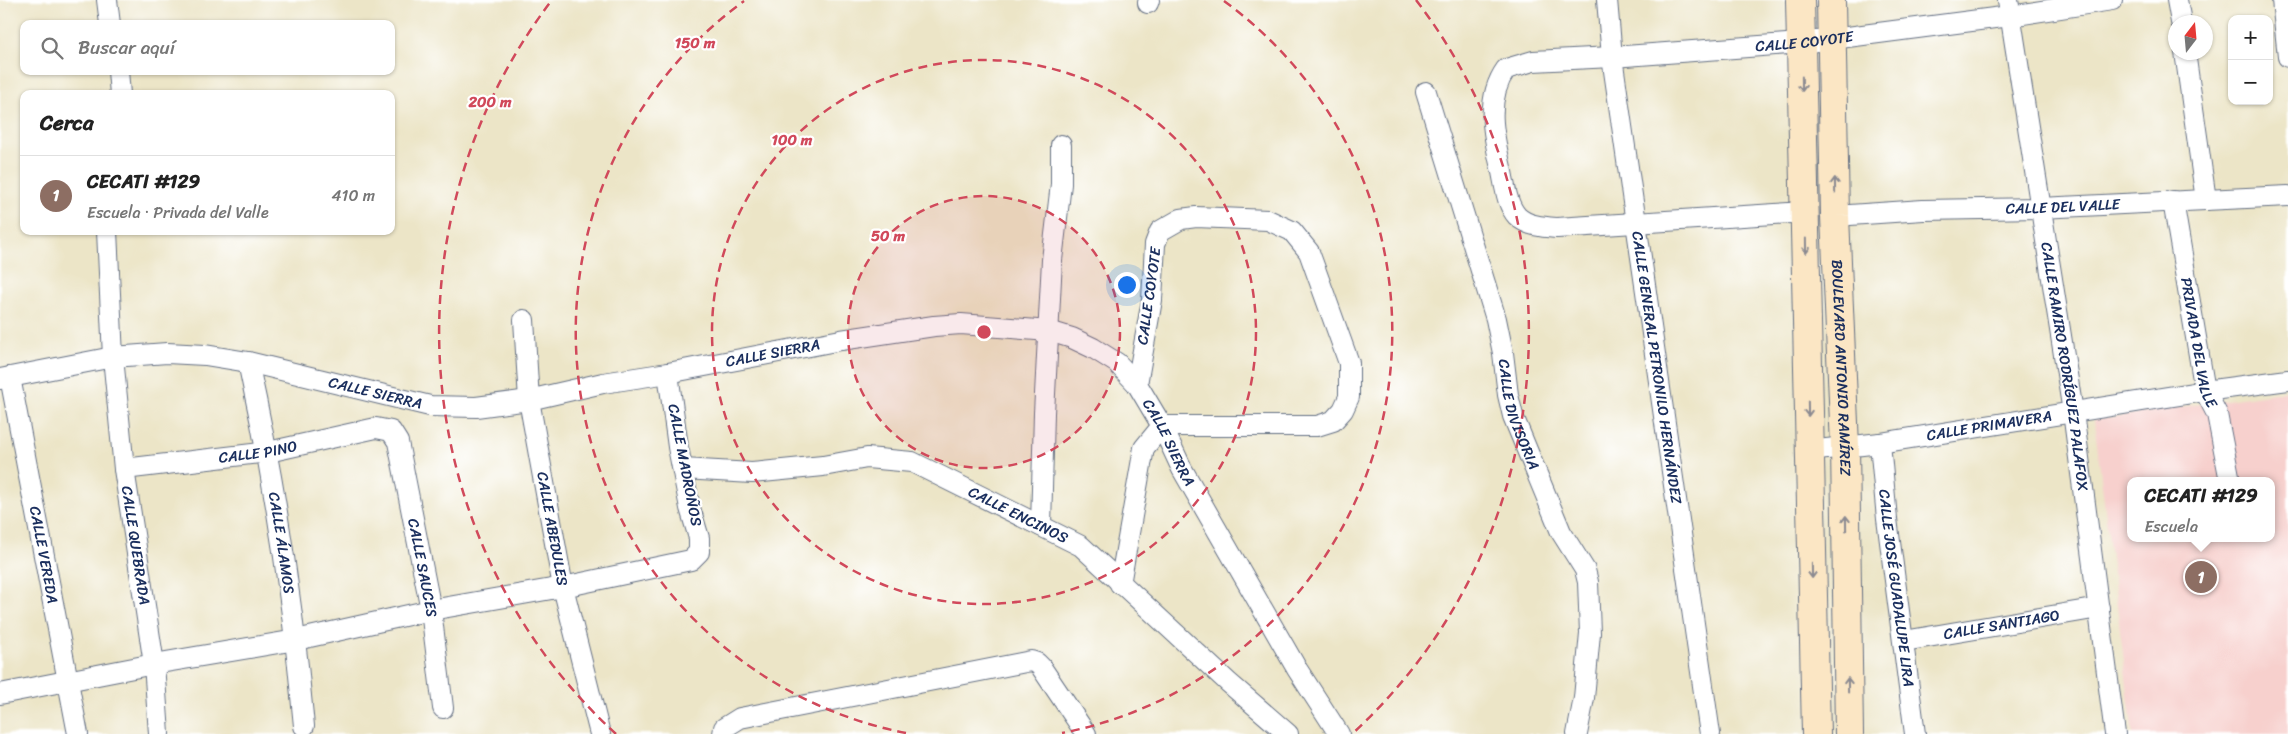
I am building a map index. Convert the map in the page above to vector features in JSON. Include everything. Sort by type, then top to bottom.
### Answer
[{"type":"main road","points":[[1800,0],[1816,734]]},
{"type":"main road","name":"BOULEVARD ANTONIO RAMÍREZ","points":[[1831,0],[1835,216],[1844,446],[1849,734]]},
{"type":"street","points":[[107,0],[110,20]]},
{"type":"street","name":"CALLE GENERAL PETRONILO HERNÁNDEZ","points":[[1607,0],[1612,57],[1710,734]]},
{"type":"street","name":"CALLE COYOTE","points":[[1636,222],[1557,228],[1536,226],[1517,216],[1505,188],[1492,129],[1495,93],[1501,76],[1511,66],[1533,61],[1801,43],[2009,8],[2112,0]]},
{"type":"street","points":[[2177,0],[2180,15]]},
{"type":"street","points":[[2282,0],[2288,57]]},
{"type":"street","name":"CALLE RAMIRO RODRÍGUEZ PALAFOX","points":[[2009,8],[2073,412],[2115,734]]},
{"type":"street","points":[[2186,60],[2206,200]]},
{"type":"street","points":[[118,75],[120,90]]},
{"type":"street","name":"CALLE DIVISORIA","points":[[1426,92],[1496,319],[1513,416],[1561,532],[1585,570],[1588,582],[1590,632],[1584,698],[1576,734]]},
{"type":"street","points":[[1041,526],[1044,413],[1052,260],[1061,184],[1061,145]]},
{"type":"street","name":"CALLE DEL VALLE","points":[[1835,216],[1923,210],[2040,208],[2288,196]]},
{"type":"street","name":"PRIVADA DEL VALLE","points":[[2173,201],[2205,391],[2217,414],[2229,477]]},
{"type":"street","points":[[1636,222],[1805,212]]},
{"type":"street","name":"CALLE COYOTE","points":[[1137,384],[1152,300],[1155,244],[1160,231],[1181,220],[1196,217],[1268,220],[1292,231],[1309,252],[1349,363],[1348,397],[1343,410],[1333,421],[1317,426],[1162,426]]},
{"type":"street","name":"CALLE QUEBRADA","points":[[107,235],[113,357],[124,469],[154,664],[160,734]]},
{"type":"street","name":"CALLE ABEDULES","points":[[524,320],[529,400],[563,587],[600,734]]},
{"type":"street","name":"CALLE SIERRA","points":[[5,378],[113,357],[166,353],[205,355],[248,362],[430,406],[476,407],[529,400],[603,383],[668,373],[841,340],[934,326],[961,324],[1049,331],[1072,338],[1093,348],[1117,363],[1137,384],[1162,426],[1182,469],[1297,669],[1339,734]]},
{"type":"street","name":"CALLE ÁLAMOS","points":[[248,362],[268,452],[296,640],[304,726]]},
{"type":"street","name":"CALLE MADROÑOS","points":[[563,587],[658,568],[691,560],[697,556],[700,546],[699,538],[690,508],[668,373]]},
{"type":"street","name":"CALLE VEREDA","points":[[5,378],[78,734]]},
{"type":"street","name":"CALLE PRIMAVERA","points":[[1809,450],[1880,443],[2205,391],[2288,380]]},
{"type":"street","points":[[1120,584],[1144,448],[1162,426]]},
{"type":"street","name":"CALLE PINO","points":[[124,469],[268,452],[376,428],[391,431]]},
{"type":"street","name":"CALLE SAUCES","points":[[391,431],[398,442],[430,610],[443,708]]},
{"type":"street","name":"CALLE JOSÉ GUADALUPE LIRA","points":[[1880,443],[1887,519],[1915,734]]},
{"type":"street","name":"CALLE ENCINOS","points":[[683,469],[752,473],[823,466],[867,458],[912,462],[1081,546],[1120,584],[1288,734]]},
{"type":"street","points":[[0,694],[154,664],[296,640],[430,610],[563,587]]},
{"type":"street","name":"CALLE SANTIAGO","points":[[1904,641],[2099,608]]},
{"type":"street","points":[[723,734],[724,728],[740,718],[1031,661],[1038,663],[1086,734]]},
{"type":"shaded area","points":[[2288,391],[2288,734],[2133,734],[2094,420]]},
{"type":"place","name":"CECATI #129","points":[[2201,577]]}]
